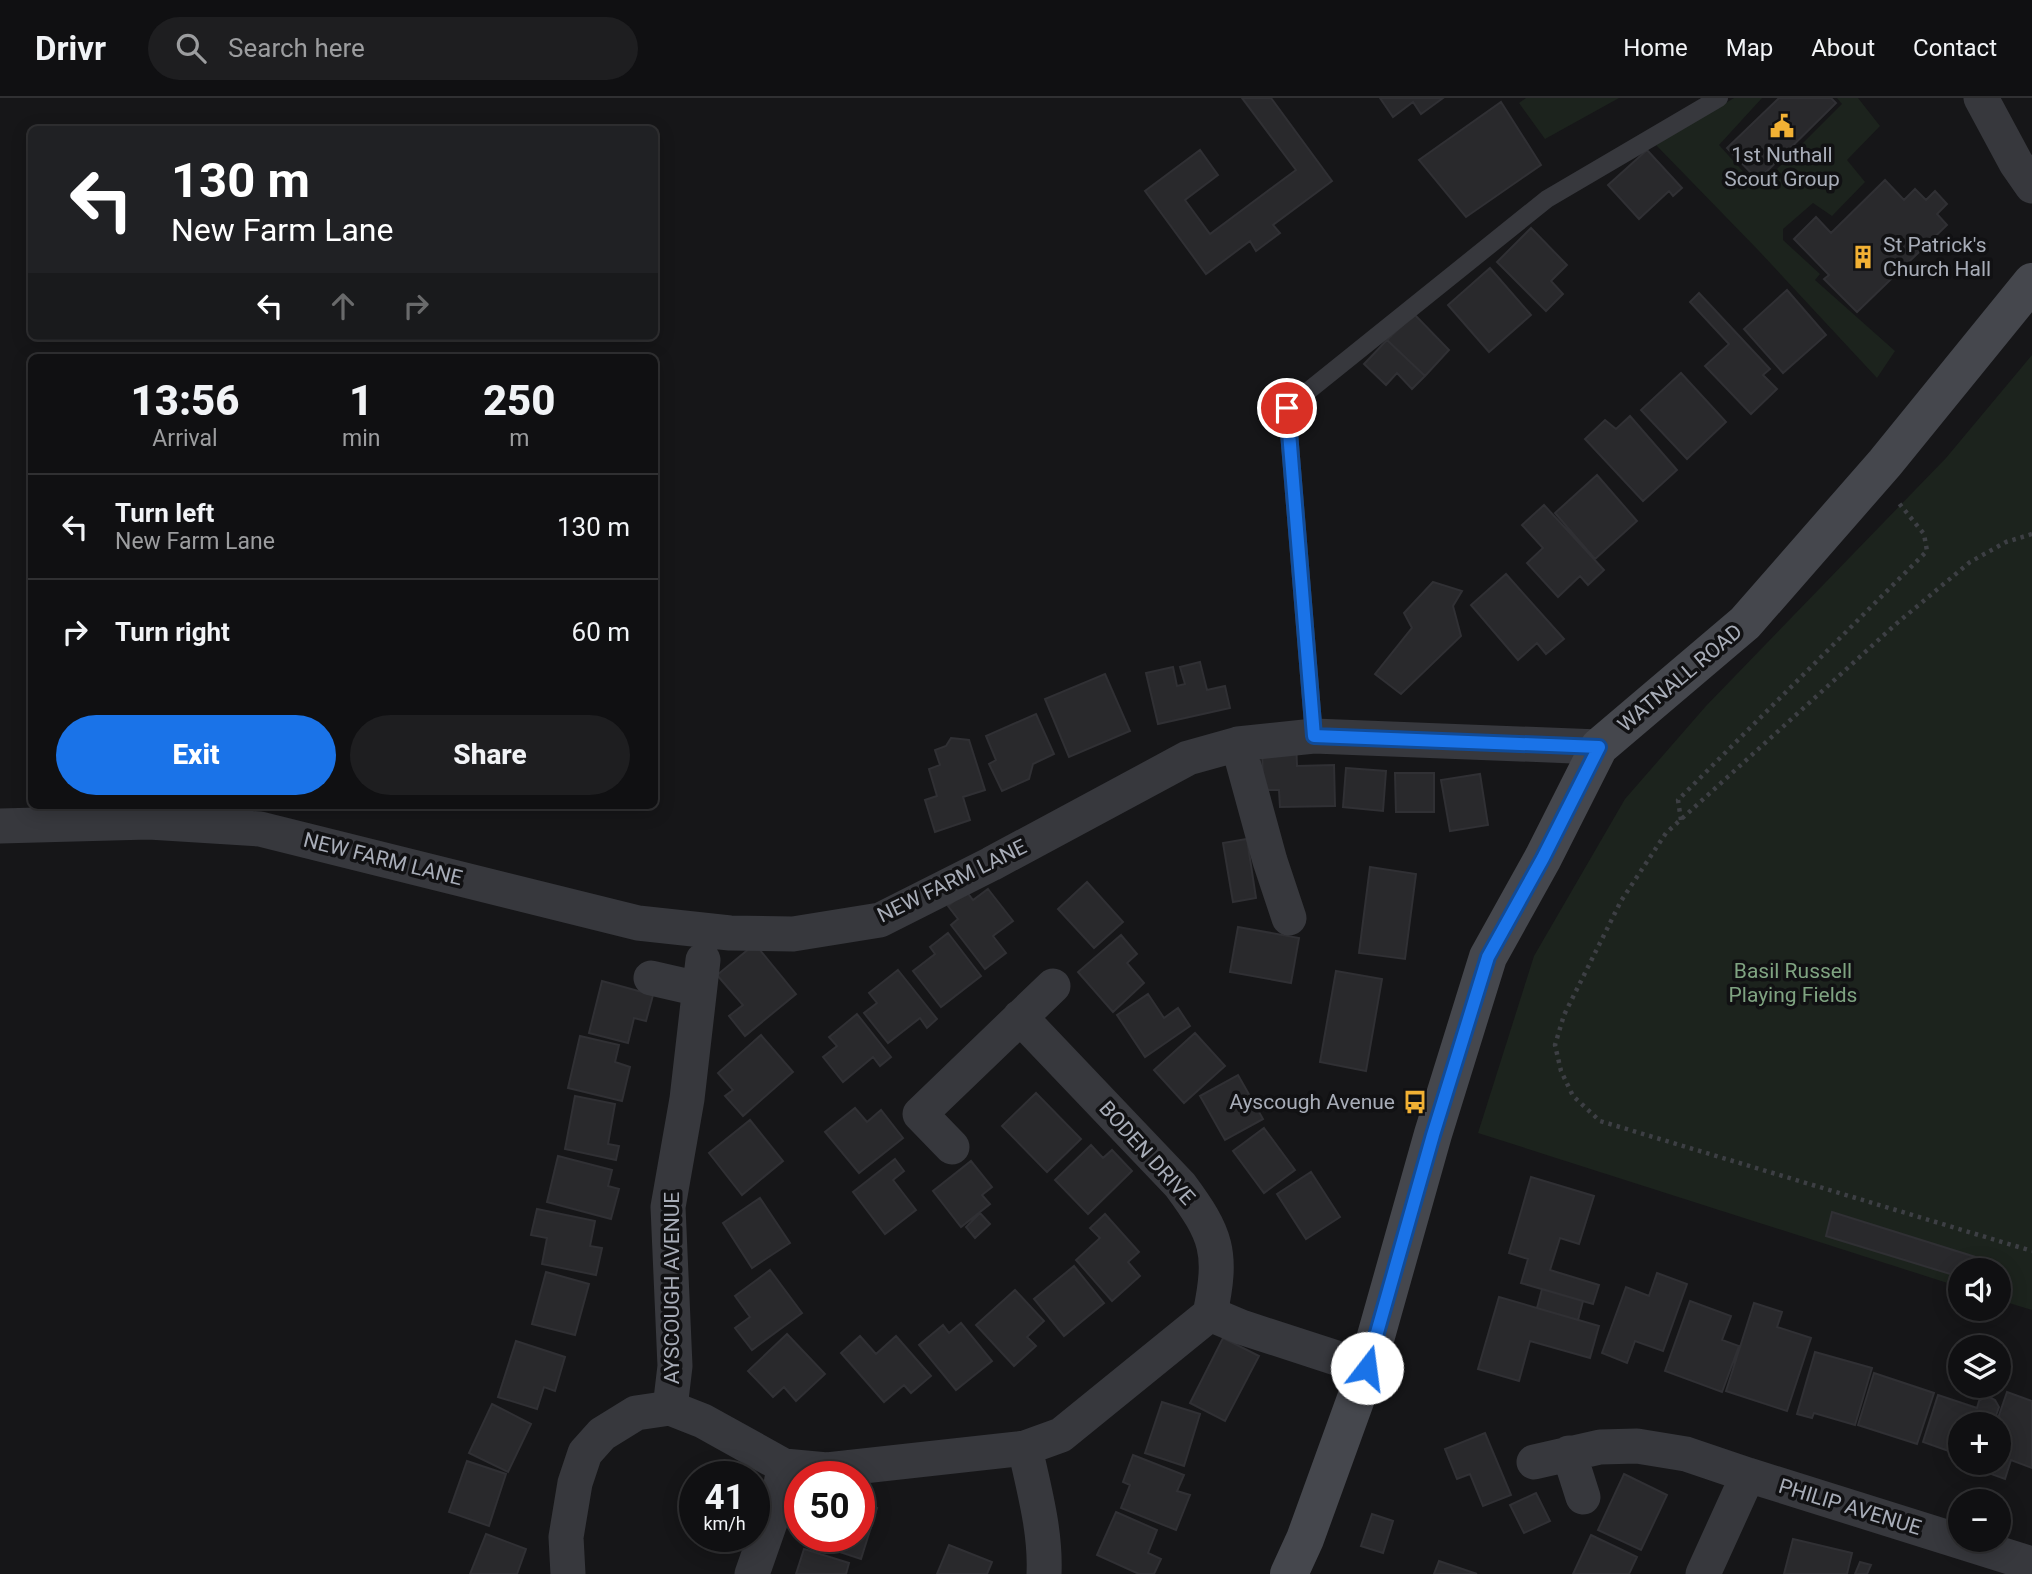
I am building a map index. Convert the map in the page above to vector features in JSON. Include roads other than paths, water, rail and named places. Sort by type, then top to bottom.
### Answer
[{"type":"main road","name":"WATNALL ROAD","points":[[1289,1574],[1305,1539],[1367,1368],[1433,1135],[1488,957],[1543,858],[1599,747],[1745,623],[1875,474],[2032,282]]},
{"type":"street","points":[[1981,98],[2016,163],[2032,186]]},
{"type":"street","name":"NEW FARM LANE","points":[[0,826],[149,822],[260,829],[638,923],[730,933],[793,934],[880,920],[991,864],[1188,758],[1238,744],[1314,736],[1599,747]]},
{"type":"street","points":[[1238,744],[1270,861],[1289,918]]},
{"type":"street","name":"AYSCOUGH AVENUE","points":[[650,978],[701,974],[687,1099],[668,1208],[675,1366],[670,1408],[715,1427],[784,1466]]},
{"type":"street","points":[[952,1147],[920,1114],[1053,986]]},
{"type":"street","name":"BODEN DRIVE","points":[[1020,1017],[1180,1185],[1203,1216],[1217,1252],[1216,1284],[1210,1314]]},
{"type":"street","points":[[1210,1314],[1241,1327],[1367,1368]]},
{"type":"street","name":"AYSCOUGH AVENUE","points":[[875,1465],[1025,1448],[1061,1434],[1210,1314]]},
{"type":"street","points":[[568,1574],[566,1537],[575,1483],[585,1453],[602,1434],[636,1413],[670,1408]]},
{"type":"street","name":"PHILIP AVENUE","points":[[1534,1462],[1600,1447],[1637,1446],[1686,1454],[2032,1563]]},
{"type":"street","points":[[1025,1448],[1041,1524],[1044,1574]]},
{"type":"street","points":[[1569,1453],[1583,1497]]},
{"type":"street","points":[[752,1574],[779,1497],[784,1466]]},
{"type":"street","points":[[1703,1574],[1748,1475]]},
{"type":"lane","points":[[1314,736],[1287,408],[1547,199],[1719,98]]},
{"type":"place","name":"1st Nuthall Scout Group","points":[[1782,126]]},
{"type":"place","name":"St Patrick's Church Hall","points":[[1863,257]]},
{"type":"place","name":"Ayscough Avenue","points":[[1415,1102]]},
{"type":"park label","name":"Basil Russell Playing Fields","points":[[1793,983]]}]
